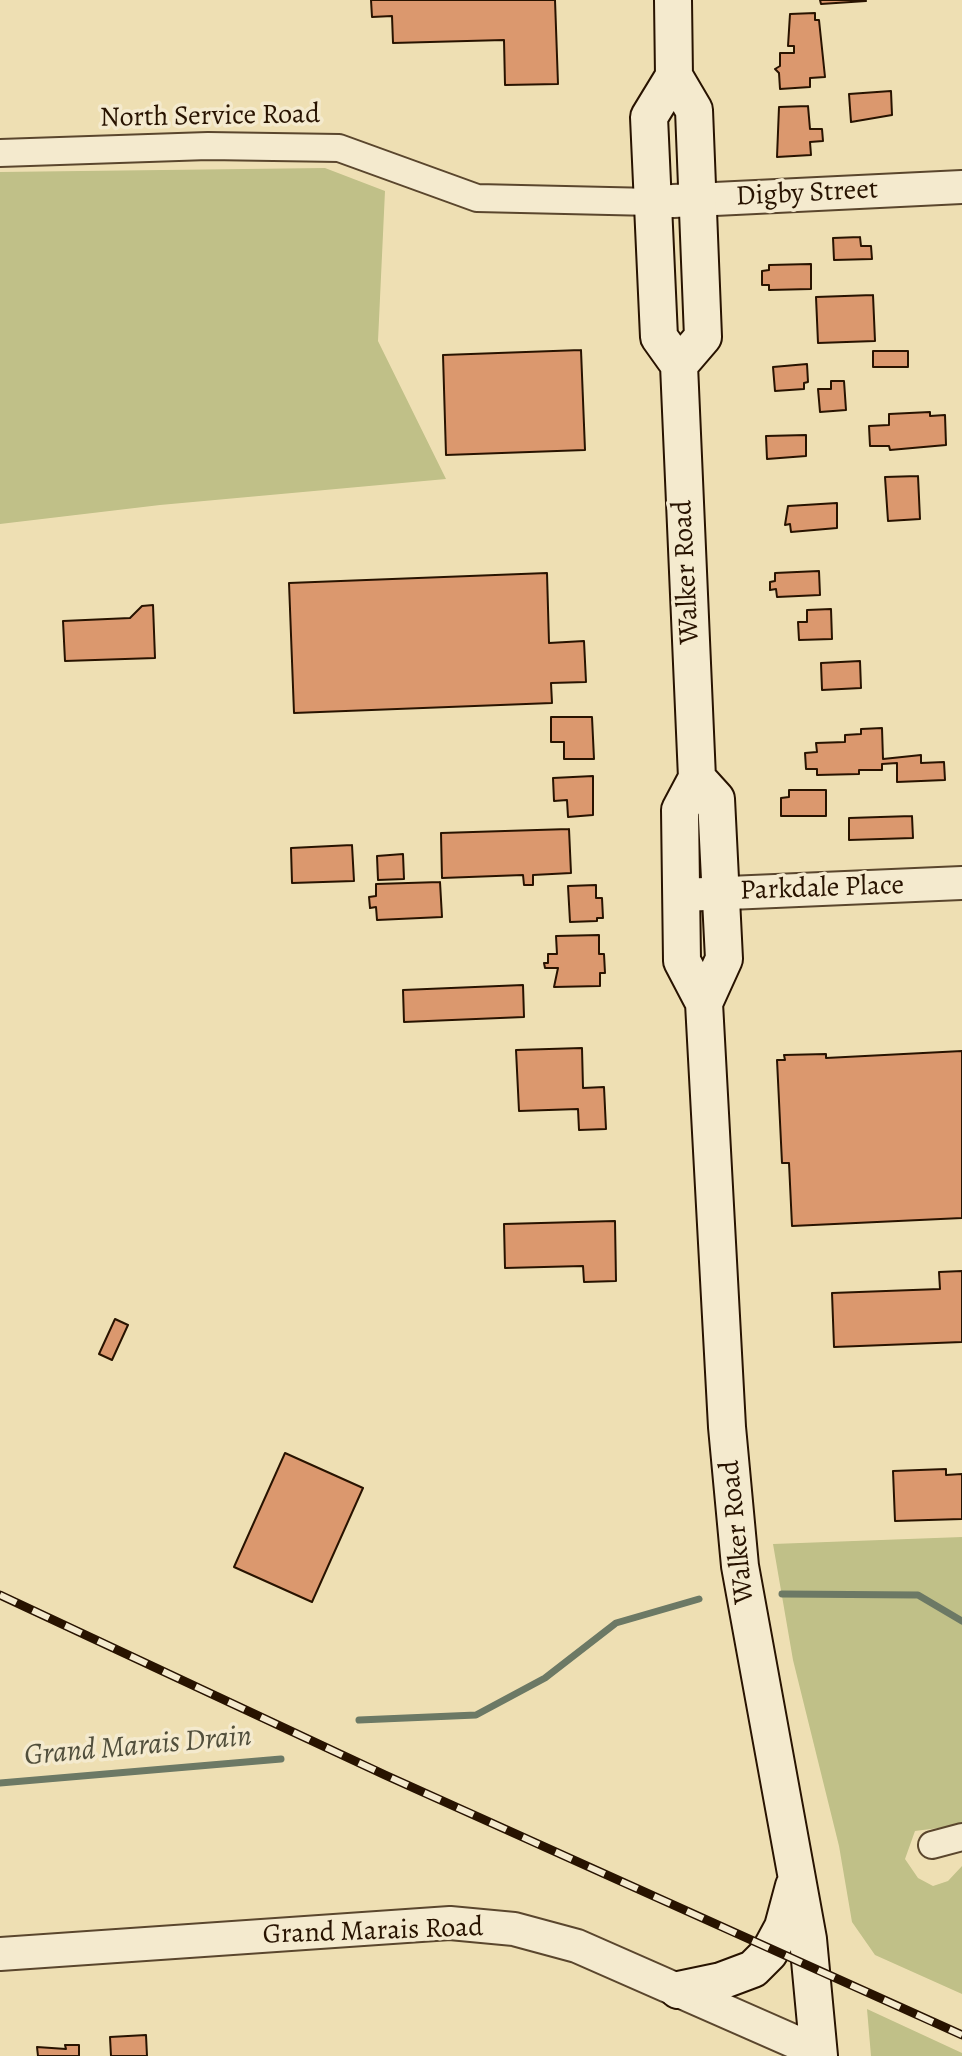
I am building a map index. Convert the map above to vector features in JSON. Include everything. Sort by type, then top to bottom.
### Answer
[{"type":"main road","points":[[673,0],[674,76],[694,110],[703,337],[679,365]]},
{"type":"main road","name":"Walker Road","points":[[674,76],[649,117],[659,337],[679,365],[697,778],[680,810],[682,961],[704,1003],[727,1427],[740,1566],[797,1877],[816,2003],[818,2054]]},
{"type":"main road","name":"Walker Road","points":[[697,778],[716,799],[724,959],[704,1003]]},
{"type":"main road","points":[[678,1990],[721,1981],[753,1969],[769,1953],[783,1927],[797,1877]]},
{"type":"street","name":"North Service Road","points":[[0,153],[208,146],[339,148],[477,198],[653,202]]},
{"type":"street","name":"Digby Street","points":[[653,202],[962,187]]},
{"type":"street","name":"Parkdale Place","points":[[682,895],[962,883]]},
{"type":"street","points":[[932,1845],[962,1837]]},
{"type":"street","name":"Grand Marais Road","points":[[0,1954],[450,1923],[514,1929],[577,1946],[818,2054]]},
{"type":"green space","points":[[325,168],[385,191],[378,341],[446,479],[160,505],[0,524],[0,172]]},
{"type":"green space","points":[[962,1537],[962,1825],[915,1831],[905,1859],[918,1878],[933,1886],[948,1881],[962,1866],[962,1994],[875,1955],[852,1922],[839,1846],[793,1660],[773,1544]]},
{"type":"green space","points":[[867,2009],[962,2053],[962,2056],[871,2056]]},
{"type":"building","points":[[371,0],[555,0],[558,84],[505,85],[504,40],[393,43],[392,16],[372,17]]},
{"type":"building","points":[[820,0],[865,0],[866,1],[821,4]]},
{"type":"building","points":[[815,13],[815,20],[819,20],[825,77],[810,78],[810,87],[780,89],[779,73],[775,69],[780,66],[780,53],[794,53],[794,46],[788,46],[790,14]]},
{"type":"building","points":[[891,91],[892,115],[851,122],[849,94]]},
{"type":"building","points":[[808,106],[810,129],[822,129],[823,141],[810,142],[811,155],[777,157],[779,107]]},
{"type":"building","points":[[860,237],[861,246],[871,246],[872,259],[834,260],[833,238]]},
{"type":"building","points":[[811,264],[811,289],[769,290],[769,285],[762,285],[762,271],[769,270],[769,265]]},
{"type":"building","points":[[873,295],[875,341],[818,343],[816,297]]},
{"type":"building","points":[[581,350],[585,450],[446,455],[443,355]]},
{"type":"building","points":[[873,351],[908,351],[908,367],[873,367]]},
{"type":"building","points":[[807,364],[808,382],[804,383],[804,389],[775,391],[773,367]]},
{"type":"building","points":[[831,381],[844,381],[846,410],[820,412],[818,389],[831,389]]},
{"type":"building","points":[[930,412],[930,416],[945,415],[946,445],[890,450],[889,446],[870,446],[869,426],[889,425],[889,414]]},
{"type":"building","points":[[806,435],[806,456],[767,459],[766,436]]},
{"type":"building","points":[[918,476],[920,519],[888,521],[885,477]]},
{"type":"building","points":[[837,503],[837,528],[791,532],[790,524],[785,525],[788,506]]},
{"type":"building","points":[[819,571],[820,595],[777,597],[776,589],[770,590],[775,573]]},
{"type":"building","points":[[547,573],[549,643],[584,641],[586,682],[551,683],[552,703],[294,713],[289,583]]},
{"type":"building","points":[[153,605],[155,658],[65,661],[63,621],[130,618],[142,606]]},
{"type":"building","points":[[831,609],[832,639],[799,640],[798,622],[807,622],[807,610]]},
{"type":"building","points":[[860,661],[861,688],[822,690],[821,663]]},
{"type":"building","points":[[551,717],[592,717],[594,759],[564,759],[564,742],[551,742]]},
{"type":"building","points":[[882,728],[883,759],[921,755],[921,763],[944,762],[945,780],[897,782],[897,763],[882,764],[882,770],[859,770],[859,774],[817,775],[817,769],[806,769],[805,753],[817,752],[816,743],[845,742],[845,735],[861,734],[861,729]]},
{"type":"building","points":[[593,776],[593,815],[568,817],[567,800],[554,801],[553,778]]},
{"type":"building","points":[[789,790],[826,790],[826,816],[781,816],[781,798],[789,797]]},
{"type":"building","points":[[912,816],[913,838],[849,840],[849,818]]},
{"type":"building","points":[[569,829],[571,873],[533,875],[533,885],[524,885],[523,875],[442,878],[441,833]]},
{"type":"building","points":[[352,845],[354,881],[292,883],[291,848]]},
{"type":"building","points":[[403,854],[404,879],[378,880],[377,856]]},
{"type":"building","points":[[440,882],[442,917],[377,920],[376,907],[370,908],[369,897],[376,896],[376,884]]},
{"type":"building","points":[[596,885],[596,898],[602,898],[603,918],[570,922],[568,886]]},
{"type":"building","points":[[599,935],[599,954],[604,954],[605,973],[600,973],[600,986],[554,987],[558,968],[545,968],[544,963],[548,963],[548,954],[557,954],[556,936]]},
{"type":"building","points":[[523,985],[524,1017],[404,1022],[403,990]]},
{"type":"building","points":[[582,1048],[583,1088],[604,1087],[606,1129],[579,1130],[578,1109],[519,1111],[516,1050]]},
{"type":"building","points":[[962,1051],[962,1218],[792,1226],[789,1163],[782,1163],[777,1060],[785,1060],[784,1055],[826,1054],[826,1058]]},
{"type":"building","points":[[615,1221],[616,1281],[584,1282],[583,1266],[505,1268],[504,1224]]},
{"type":"building","points":[[962,1271],[962,1342],[834,1347],[832,1293],[940,1289],[939,1272]]},
{"type":"building","points":[[115,1319],[128,1325],[112,1360],[99,1354]]},
{"type":"building","points":[[285,1453],[363,1488],[312,1602],[234,1567]]},
{"type":"building","points":[[946,1469],[946,1475],[962,1474],[962,1519],[895,1521],[893,1471]]},
{"type":"building","points":[[146,2035],[147,2056],[111,2056],[110,2037]]},
{"type":"building","points":[[65,2045],[79,2045],[79,2056],[38,2056],[37,2047],[66,2049]]},
{"type":"waterway","name":"Grand Marais Drain","points":[[782,1594],[918,1595],[962,1621]]},
{"type":"waterway","name":"Grand Marais Drain","points":[[359,1720],[476,1715],[545,1678],[616,1623],[699,1599]]},
{"type":"waterway","name":"Grand Marais Drain","points":[[0,1783],[281,1759]]},
{"type":"railway","points":[[0,1595],[385,1775],[962,2035]]}]
